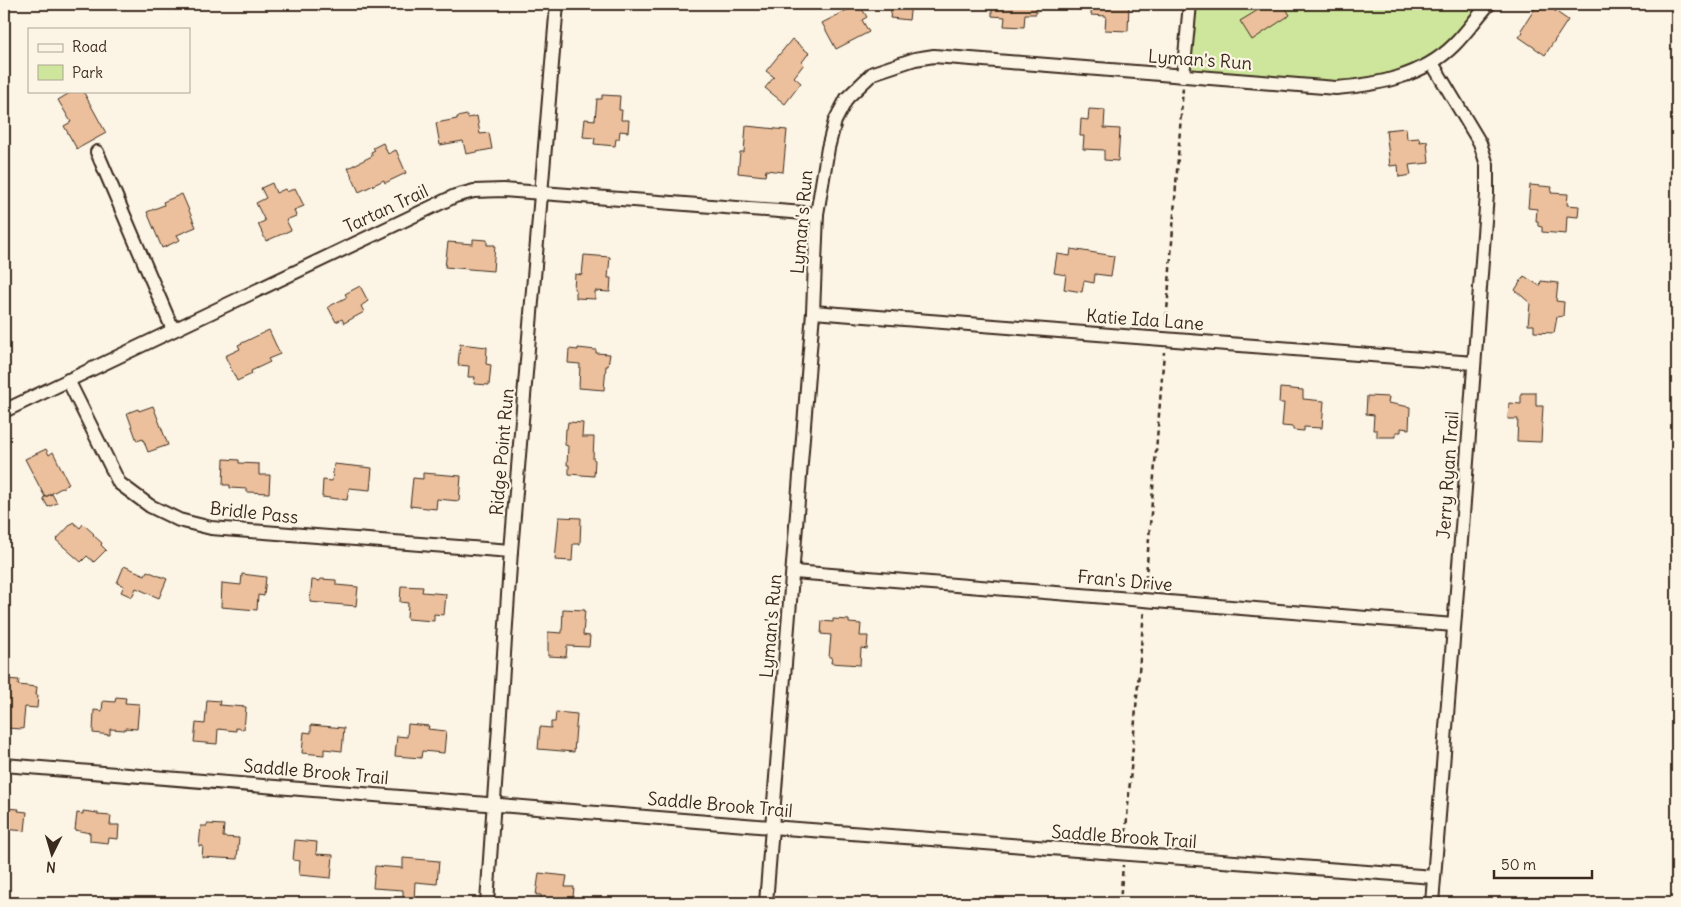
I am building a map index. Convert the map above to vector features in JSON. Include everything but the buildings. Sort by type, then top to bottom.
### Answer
[{"type":"street","name":"Ridge Point Run","points":[[487,903],[511,551],[557,4]]},
{"type":"street","points":[[1184,76],[1190,4]]},
{"type":"street","name":"Lyman's Run","points":[[766,903],[814,312],[816,214],[835,121],[847,98],[873,73],[934,56],[1336,88],[1368,85],[1393,79],[1432,63],[1452,47],[1489,4]]},
{"type":"street","name":"Jerry Ryan Trail","points":[[1432,63],[1480,143],[1487,165],[1487,194],[1432,903]]},
{"type":"street","points":[[97,152],[173,330]]},
{"type":"street","name":"Tartan Trail","points":[[4,411],[455,196],[474,191],[494,190],[542,193],[816,214]]},
{"type":"street","name":"Katie Ida Lane","points":[[814,312],[1474,363]]},
{"type":"street","name":"Bridle Pass","points":[[68,380],[119,482],[150,506],[179,520],[211,528],[511,551]]},
{"type":"street","name":"Fran's Drive","points":[[794,572],[1454,625]]},
{"type":"street","name":"Saddle Brook Trail","points":[[4,765],[772,827],[1434,877]]},
{"type":"path","points":[[1120,903],[1184,76]]},
{"type":"green space","points":[[1190,4],[1489,4],[1432,63],[1368,85],[1183,76]]}]
